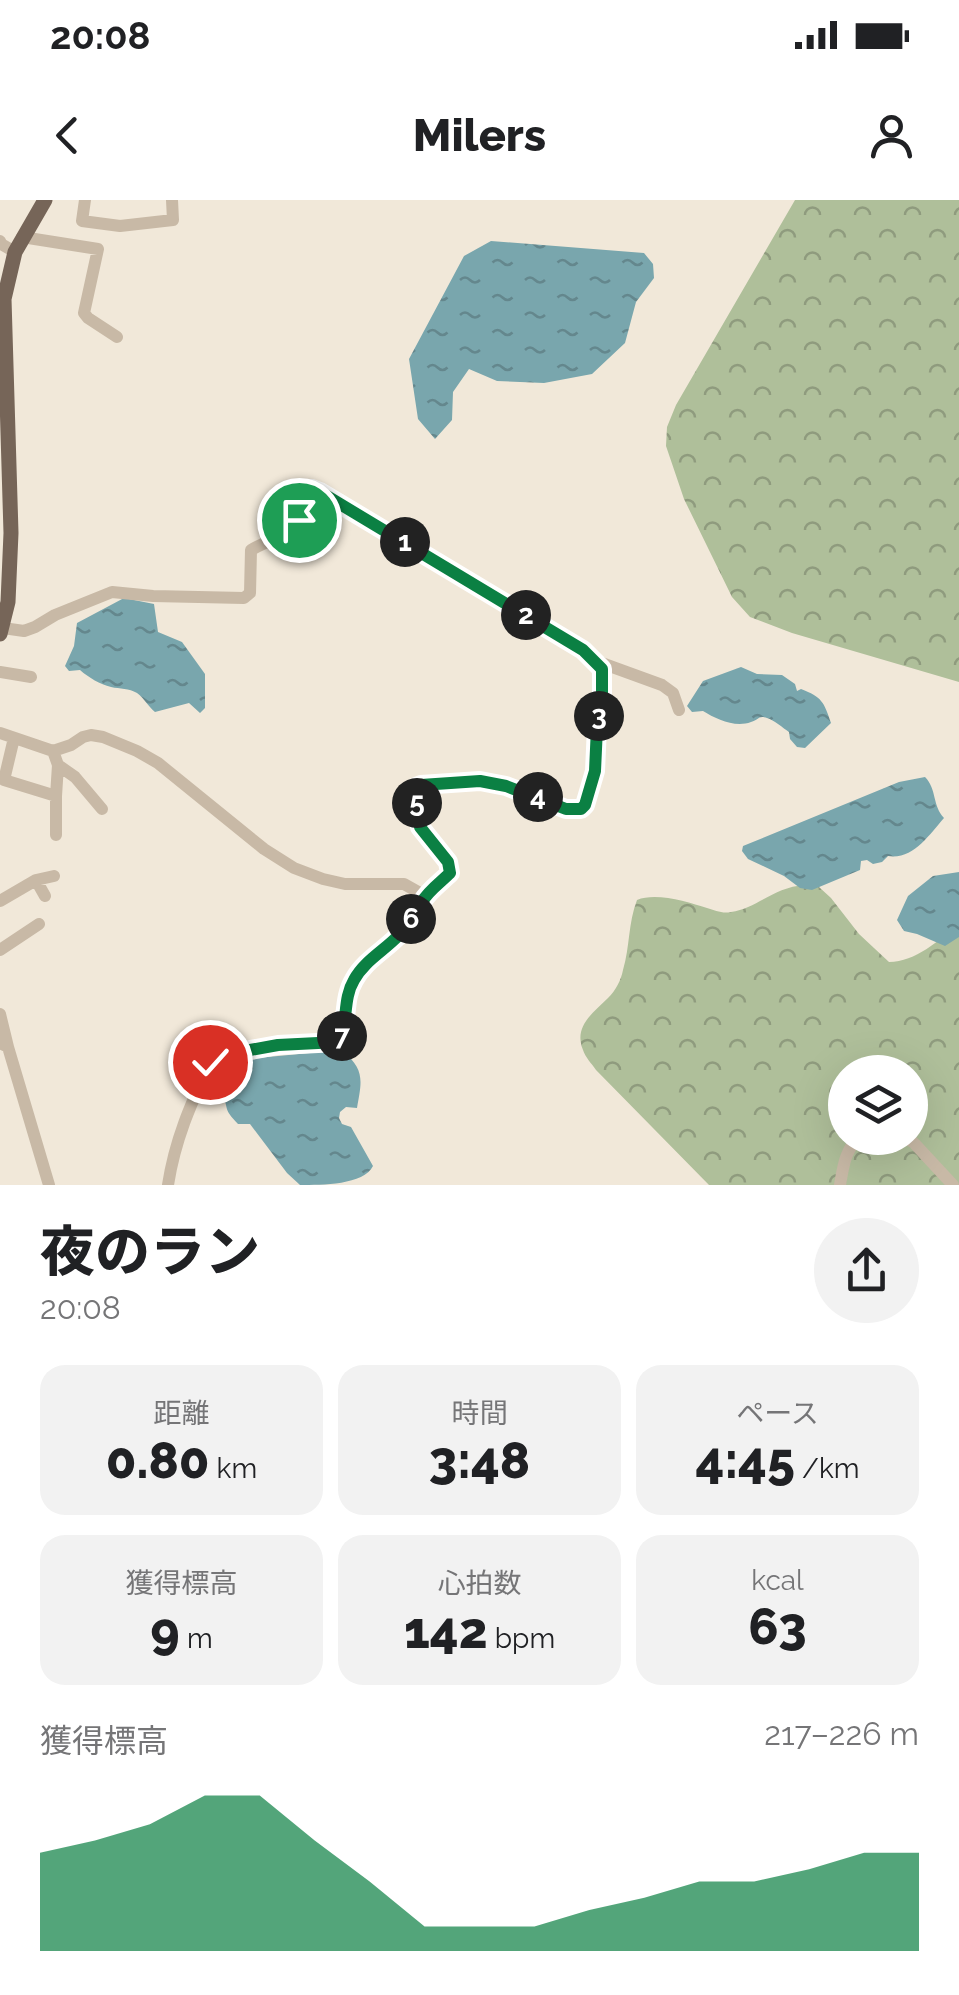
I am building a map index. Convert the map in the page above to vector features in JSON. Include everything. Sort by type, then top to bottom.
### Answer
[{"type":"main road","points":[[1,631],[8,602],[4,300],[19,244],[45,200]]},
{"type":"street","points":[[85,200],[82,221],[120,226],[173,220],[172,200]]},
{"type":"street","points":[[0,241],[98,248],[84,312],[117,337]]},
{"type":"street","points":[[1,631],[24,631],[112,592],[244,598],[250,593],[251,550],[294,528],[306,494],[312,489],[583,650],[602,669],[595,771],[585,805],[581,809],[566,809],[506,786],[480,781],[416,787],[422,832],[450,867],[450,873],[422,901]]},
{"type":"street","points":[[594,660],[662,685],[673,693],[679,710]]},
{"type":"street","points":[[0,672],[30,678]]},
{"type":"street","points":[[56,796],[4,780],[7,735],[53,751],[71,746],[83,737],[102,737],[158,763],[264,849],[294,868],[323,880],[404,884],[420,893],[421,908],[354,979],[344,1004],[338,1042],[278,1045],[217,1056],[210,1062],[178,1139],[168,1185]]},
{"type":"street","points":[[53,751],[58,765],[56,835]]},
{"type":"street","points":[[58,765],[75,777],[102,809]]},
{"type":"street","points":[[0,901],[36,880],[54,876]]},
{"type":"street","points":[[36,880],[45,896]]},
{"type":"street","points":[[0,950],[39,924]]},
{"type":"street","points":[[0,1014],[4,1045],[49,1185]]},
{"type":"street","points":[[840,1185],[846,1155]]},
{"type":"street","points":[[925,1155],[953,1185]]},
{"type":"green space","points":[[795,200],[959,200],[959,682],[750,617],[732,597],[684,499],[666,446],[667,427]]},
{"type":"green space","points":[[805,885],[819,887],[889,962],[917,954],[959,925],[959,1185],[709,1185],[585,1055],[583,1027],[619,981],[637,900],[662,897],[728,912]]},
{"type":"water","points":[[491,241],[644,253],[653,264],[654,278],[636,302],[625,343],[592,374],[544,383],[497,381],[469,369],[453,392],[452,420],[435,439],[418,419],[409,359],[464,256]]},
{"type":"water","points":[[124,598],[154,604],[158,632],[182,642],[205,674],[205,708],[200,713],[189,703],[155,712],[134,691],[107,686],[65,666],[74,646],[77,623]]},
{"type":"water","points":[[741,667],[757,674],[782,675],[795,684],[797,691],[801,689],[818,698],[831,723],[805,748],[797,747],[789,732],[767,718],[732,723],[703,711],[692,712],[687,706],[703,681]]},
{"type":"water","points":[[925,777],[944,818],[920,845],[905,854],[888,856],[873,864],[861,861],[860,870],[812,890],[800,888],[748,859],[742,851],[743,846],[899,782]]},
{"type":"water","points":[[959,872],[959,937],[945,946],[904,931],[897,920],[908,896],[933,876]]},
{"type":"water","points":[[342,1050],[355,1064],[361,1083],[357,1108],[346,1107],[339,1118],[351,1127],[373,1166],[352,1180],[300,1185],[250,1124],[238,1124],[230,1115],[210,1070],[226,1061]]},
{"type":"route","points":[[210,1062],[217,1056],[278,1045],[338,1042],[344,1004],[354,979],[398,936],[421,908],[422,901],[450,873],[448,862],[420,827],[416,787],[480,781],[575,810],[585,805],[595,771],[602,669],[583,650],[320,492],[312,489],[306,494],[299,520]]}]
